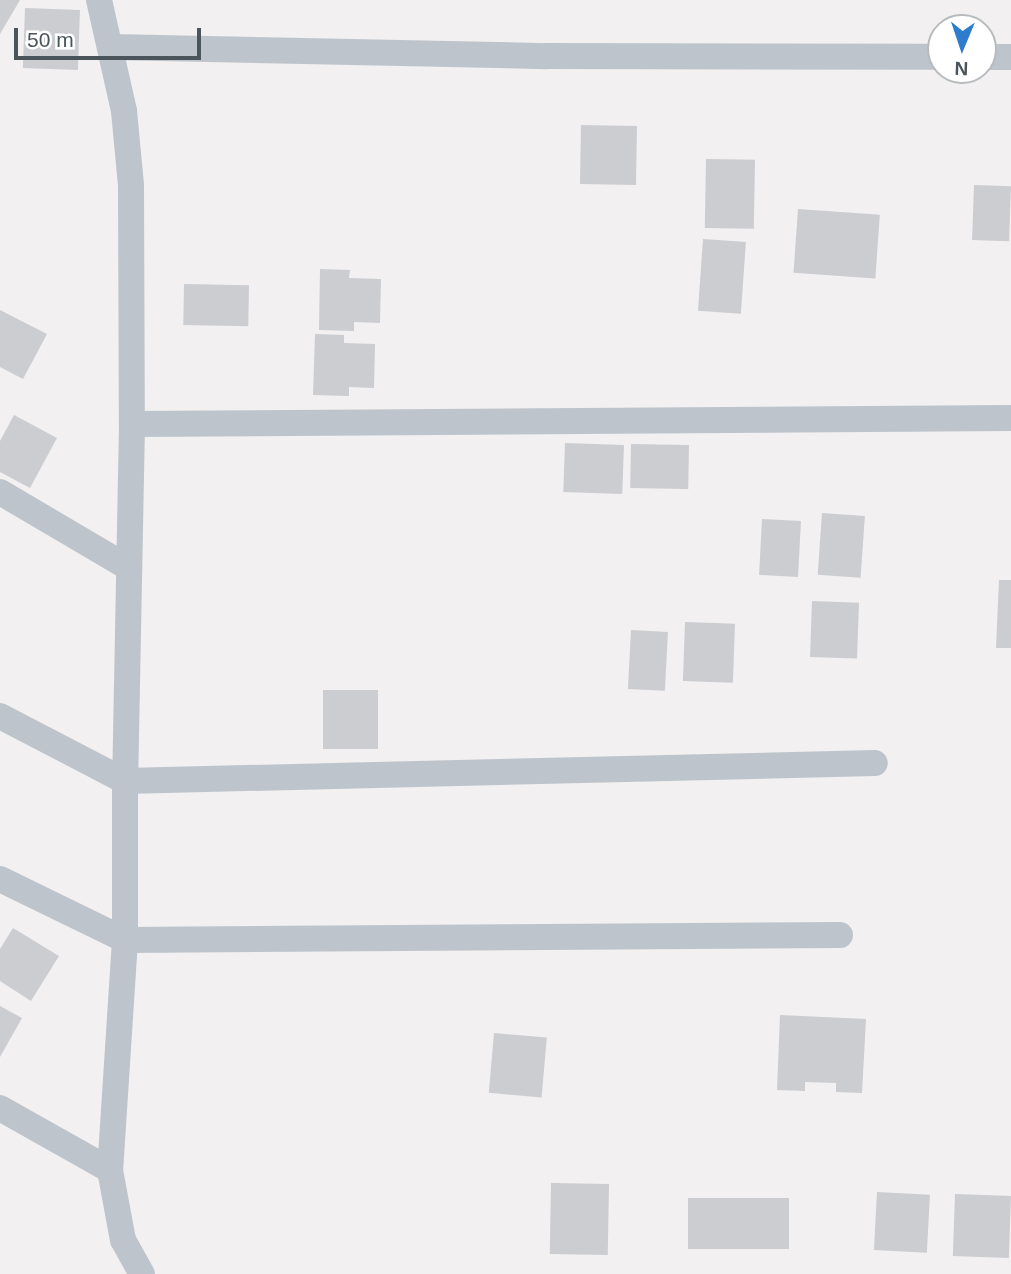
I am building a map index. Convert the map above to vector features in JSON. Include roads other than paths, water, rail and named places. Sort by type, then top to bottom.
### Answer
[{"type":"street","points":[[99,0],[124,111],[131,185],[132,424],[125,781],[125,940],[110,1170],[123,1240],[142,1274]]},
{"type":"street","points":[[111,47],[547,57],[927,57]]},
{"type":"street","points":[[132,424],[1011,418]]},
{"type":"street","points":[[0,492],[129,568]]},
{"type":"street","points":[[0,716],[125,781],[875,763]]},
{"type":"street","points":[[0,878],[125,940],[840,935]]},
{"type":"street","points":[[0,1108],[110,1170]]}]
